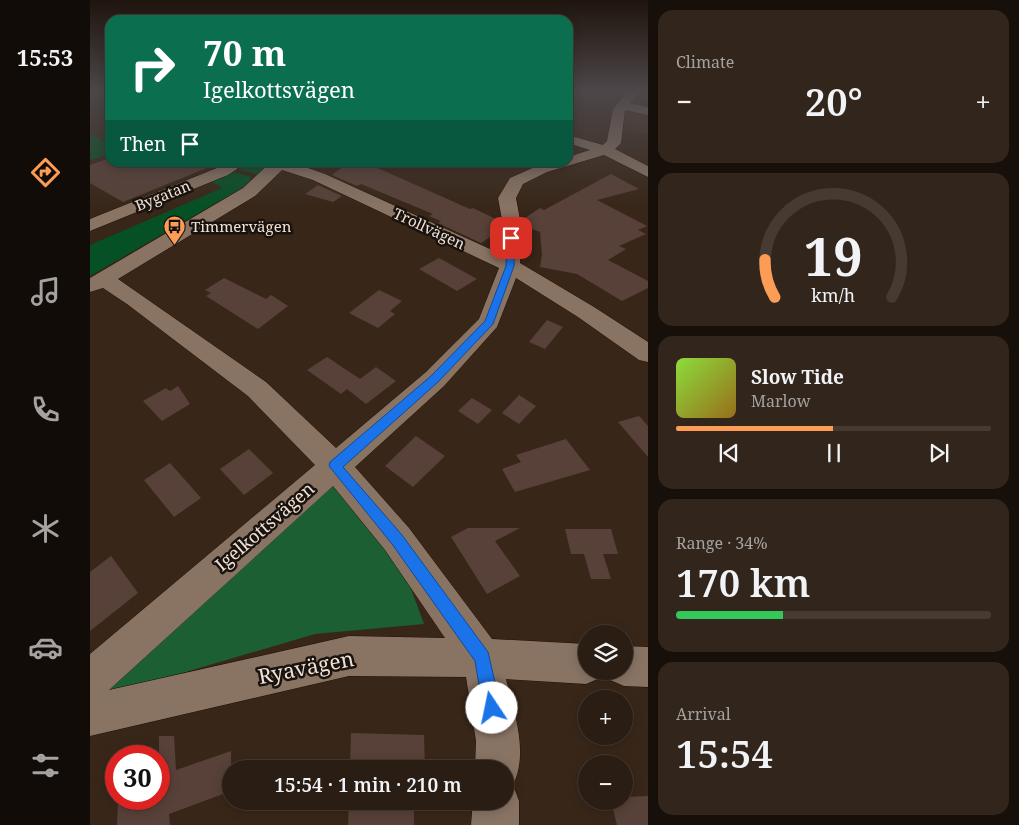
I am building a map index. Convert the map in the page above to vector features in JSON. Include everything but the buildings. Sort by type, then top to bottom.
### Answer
[{"type":"street","points":[[605,150],[614,142],[616,130]]},
{"type":"street","points":[[573,140],[605,150],[648,172]]},
{"type":"street","name":"Igelkottsvägen","points":[[573,160],[605,150]]},
{"type":"street","name":"Bygatan","points":[[90,225],[222,172],[229,167]]},
{"type":"street","points":[[97,283],[249,192],[277,167]]},
{"type":"street","name":"Trollvägen","points":[[292,167],[319,177],[510,266],[586,312],[648,354]]},
{"type":"street","name":"Igelkottsvägen","points":[[90,680],[435,379],[489,322],[510,266],[512,225],[507,198],[516,181],[548,167]]},
{"type":"street","points":[[97,283],[135,299],[257,389],[335,466],[397,539],[482,658],[498,741],[497,760]]},
{"type":"street","name":"Ryavägen","points":[[90,716],[349,656],[482,658],[578,664]]},
{"type":"street","points":[[633,666],[648,667]]},
{"type":"street","points":[[495,825],[496,810]]},
{"type":"shaded area","points":[[630,130],[648,130],[648,135]]},
{"type":"green space","points":[[90,134],[105,142],[105,156],[90,160]]},
{"type":"green space","points":[[241,167],[268,167],[260,175],[239,170]]},
{"type":"green space","points":[[235,172],[250,177],[251,180],[240,189],[90,276],[90,245],[222,188],[212,182]]},
{"type":"green space","points":[[335,480],[383,539],[410,586],[424,624],[315,634],[118,692],[97,690]]},
{"type":"place","name":"Timmervägen","points":[[175,246]]},
{"type":"route","points":[[492,708],[482,658],[397,539],[335,466],[435,379],[489,322],[510,266],[511,238]]}]
